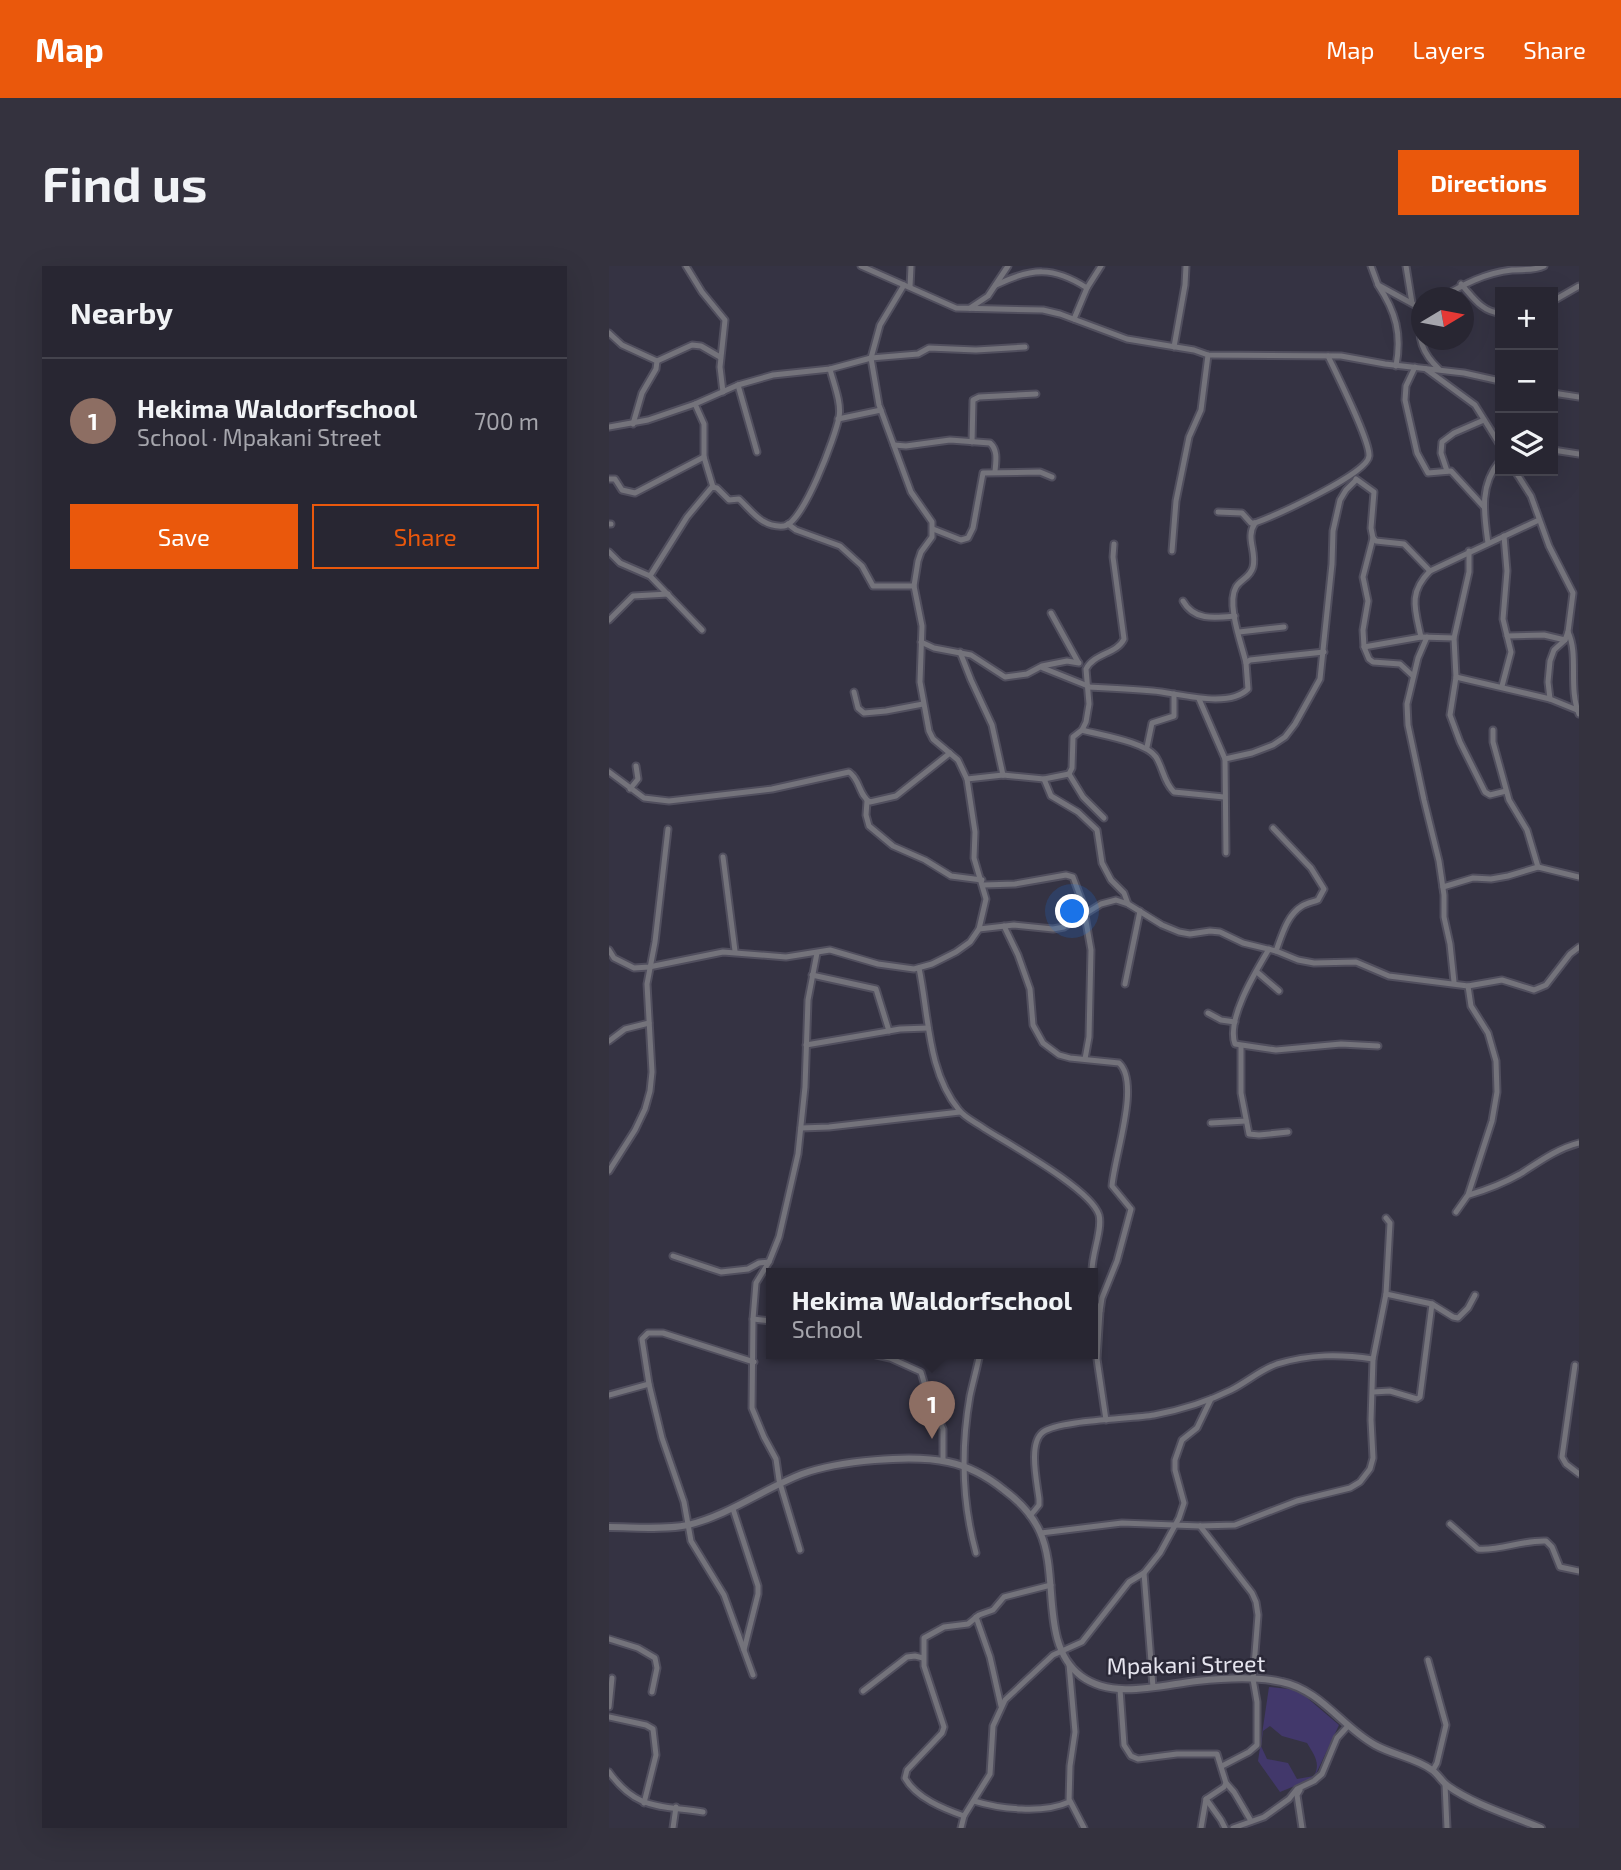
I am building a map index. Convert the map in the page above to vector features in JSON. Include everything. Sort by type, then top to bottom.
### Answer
[{"type":"street","points":[[687,266],[702,292],[725,320],[720,356],[723,392]]},
{"type":"street","points":[[861,266],[956,308],[1043,310],[1127,339],[1194,349],[1208,355],[1328,356],[1439,369],[1495,380]]},
{"type":"street","points":[[609,950],[622,963],[634,968],[735,951],[786,957],[830,950],[878,964],[919,968],[956,952],[970,942],[979,929],[986,904],[983,882],[975,858],[975,832],[967,779],[958,760],[933,739],[923,704],[922,626],[914,586],[921,552],[932,537],[933,529],[929,516],[913,496],[881,410],[871,358],[880,325],[907,286],[911,266]]},
{"type":"street","points":[[967,309],[982,302],[1008,266]]},
{"type":"street","points":[[1074,319],[1087,288],[1101,266]]},
{"type":"street","points":[[1174,347],[1186,266]]},
{"type":"street","points":[[1371,266],[1400,335],[1396,366]]},
{"type":"street","points":[[1406,266],[1411,297]]},
{"type":"street","points":[[1481,266],[1487,275]]},
{"type":"street","points":[[1458,287],[1487,275],[1545,266]]},
{"type":"street","points":[[996,285],[1019,274],[1034,272],[1061,274],[1087,288]]},
{"type":"street","points":[[1378,285],[1411,302]]},
{"type":"street","points":[[1461,285],[1482,307],[1495,312]]},
{"type":"street","points":[[1558,298],[1579,286]]},
{"type":"street","points":[[609,333],[622,345],[657,361],[692,345],[701,346],[720,356]]},
{"type":"street","points":[[609,426],[633,424],[695,404],[738,385],[773,375],[830,369],[871,358],[918,354],[929,348],[1025,347]]},
{"type":"street","points":[[1423,350],[1427,358],[1439,369]]},
{"type":"street","points":[[1172,551],[1176,501],[1189,437],[1201,410],[1208,355]]},
{"type":"street","points":[[1225,759],[1273,745],[1289,733],[1319,679],[1324,652],[1333,531],[1340,500],[1368,460],[1368,450],[1349,399],[1328,356]]},
{"type":"street","points":[[633,424],[642,393],[656,369],[657,361]]},
{"type":"street","points":[[1415,367],[1404,393],[1417,453],[1428,473],[1454,472],[1483,508]]},
{"type":"street","points":[[1423,367],[1469,400],[1495,437]]},
{"type":"street","points":[[695,404],[704,425],[704,457],[713,487],[729,500],[739,499],[758,519],[782,526],[788,524],[815,486],[840,414],[830,369]]},
{"type":"street","points":[[738,385],[757,452]]},
{"type":"street","points":[[972,442],[973,400],[979,397],[1036,394]]},
{"type":"street","points":[[1558,394],[1579,397]]},
{"type":"street","points":[[838,419],[881,410]]},
{"type":"street","points":[[1447,471],[1441,453],[1442,442],[1454,433],[1484,420]]},
{"type":"street","points":[[894,445],[938,441],[993,445],[996,454],[995,471]]},
{"type":"street","points":[[1558,451],[1579,454]]},
{"type":"street","points":[[609,479],[615,480],[622,490],[635,493],[704,457]]},
{"type":"street","points":[[1489,543],[1483,508],[1489,477],[1495,468]]},
{"type":"street","points":[[933,529],[961,540],[968,538],[973,528],[981,474],[995,471],[1040,472],[1052,477]]},
{"type":"street","points":[[1518,476],[1531,496],[1549,545],[1573,593],[1568,632],[1550,661],[1550,699]]},
{"type":"street","points":[[1040,668],[1088,686],[1199,699],[1235,696],[1246,692],[1246,663],[1233,606],[1234,590],[1253,569],[1251,530],[1255,523],[1354,477]]},
{"type":"street","points":[[1354,477],[1374,492],[1371,528],[1373,538],[1363,573],[1368,601],[1363,629],[1364,647],[1373,662],[1400,664],[1413,676]]},
{"type":"street","points":[[650,576],[687,517],[713,487]]},
{"type":"street","points":[[1218,512],[1242,513],[1251,523],[1255,523]]},
{"type":"street","points":[[1454,982],[1439,861],[1408,725],[1407,704],[1424,637],[1414,606],[1415,590],[1430,570],[1539,520]]},
{"type":"street","points":[[788,524],[796,530],[840,546],[862,566],[873,586],[914,586]]},
{"type":"street","points":[[1502,687],[1511,652],[1503,619],[1507,571],[1504,536]]},
{"type":"street","points":[[1373,538],[1376,541],[1404,544],[1430,570]]},
{"type":"street","points":[[1086,669],[1095,659],[1121,646],[1124,639],[1113,557],[1114,544]]},
{"type":"street","points":[[1469,551],[1469,572],[1454,638],[1456,677],[1450,715],[1460,742],[1488,795],[1506,791]]},
{"type":"street","points":[[609,552],[620,562],[650,576],[702,630]]},
{"type":"street","points":[[609,620],[633,596],[668,594]]},
{"type":"street","points":[[1183,601],[1194,614],[1212,618],[1235,616]]},
{"type":"street","points":[[1051,613],[1079,663],[1086,669],[1088,686],[1088,713],[1082,730],[1073,737],[1072,768],[1069,774]]},
{"type":"street","points":[[1239,632],[1284,627]]},
{"type":"street","points":[[1456,677],[1550,699],[1578,712],[1578,644],[1568,632]]},
{"type":"street","points":[[1507,636],[1544,635],[1565,640]]},
{"type":"street","points":[[1364,647],[1424,637],[1454,638]]},
{"type":"street","points":[[921,642],[942,650],[971,655],[1005,677],[1027,674],[1067,661],[1079,663]]},
{"type":"street","points":[[960,652],[992,724],[1003,775]]},
{"type":"street","points":[[1246,663],[1256,659],[1324,652]]},
{"type":"street","points":[[855,692],[858,708],[863,713],[923,704]]},
{"type":"street","points":[[1147,747],[1152,723],[1174,716],[1174,694]]},
{"type":"street","points":[[1199,699],[1225,759],[1226,853]]},
{"type":"street","points":[[1082,730],[1147,747],[1156,756],[1171,789],[1194,795],[1224,797]]},
{"type":"street","points":[[1493,730],[1493,742],[1506,791],[1514,811],[1527,830],[1538,867]]},
{"type":"street","points":[[867,801],[896,796],[950,753]]},
{"type":"street","points":[[630,789],[638,779],[636,766]]},
{"type":"street","points":[[609,772],[643,798],[669,801],[772,789],[849,772],[854,776],[867,801],[867,823],[873,831],[893,846],[925,860],[951,876],[1015,884],[1069,875],[1076,884],[1085,916],[1092,962],[1089,983],[1089,1037],[1085,1059]]},
{"type":"street","points":[[967,779],[1003,775],[1044,779],[1069,774]]},
{"type":"street","points":[[1069,774],[1083,797],[1104,818]]},
{"type":"street","points":[[1044,779],[1051,796],[1078,812],[1097,830],[1102,863],[1111,880],[1124,893],[1128,904]]},
{"type":"street","points":[[1273,828],[1311,868],[1324,889],[1318,900],[1302,906],[1294,913],[1276,951]]},
{"type":"street","points":[[609,1171],[628,1143],[645,1109],[652,1072],[646,1000],[668,829]]},
{"type":"street","points":[[723,857],[735,951]]},
{"type":"street","points":[[1443,887],[1473,878],[1492,879],[1538,867],[1579,877]]},
{"type":"street","points":[[979,929],[1004,926],[1053,929],[1064,927],[1108,901],[1116,900],[1179,932],[1220,932],[1243,943],[1276,951],[1298,960],[1314,963],[1356,962],[1389,976],[1468,985],[1501,981],[1534,990],[1543,988],[1570,954],[1579,947]]},
{"type":"street","points":[[1125,984],[1140,911]]},
{"type":"street","points":[[1004,926],[1019,955],[1030,989],[1032,1019],[1037,1033],[1050,1050],[1059,1055],[1122,1065],[1126,1074],[1127,1103],[1112,1186],[1131,1209],[1117,1261],[1103,1292],[1098,1343]]},
{"type":"street","points":[[1269,949],[1247,988],[1235,1022],[1235,1044],[1276,1050],[1341,1044],[1378,1046]]},
{"type":"street","points":[[800,1550],[780,1486],[776,1459],[752,1408],[753,1319],[756,1283],[769,1262],[789,1201],[801,1128],[812,975],[817,953]]},
{"type":"street","points":[[919,968],[939,1072],[960,1112],[1055,1174],[1082,1194],[1096,1209],[1100,1225],[1092,1268]]},
{"type":"street","points":[[1257,972],[1279,991]]},
{"type":"street","points":[[812,975],[876,989],[889,1031]]},
{"type":"street","points":[[1456,1212],[1468,1195],[1492,1121],[1497,1091],[1496,1061],[1487,1033],[1471,1006],[1468,985]]},
{"type":"street","points":[[1208,1013],[1221,1020],[1235,1022]]},
{"type":"street","points":[[609,1041],[625,1029],[649,1023]]},
{"type":"street","points":[[806,1045],[889,1031],[929,1028]]},
{"type":"street","points":[[1241,1047],[1241,1093],[1251,1135],[1288,1132]]},
{"type":"street","points":[[801,1128],[960,1112]]},
{"type":"street","points":[[1211,1123],[1246,1121]]},
{"type":"street","points":[[1468,1195],[1518,1175],[1534,1163],[1579,1143]]},
{"type":"street","points":[[1041,1533],[1122,1523],[1235,1525],[1297,1501],[1349,1488],[1360,1482],[1370,1469],[1373,1458],[1373,1359],[1386,1294],[1390,1223],[1386,1218]]},
{"type":"street","points":[[673,1256],[721,1272],[748,1269],[759,1263],[769,1262]]},
{"type":"street","points":[[748,1269],[756,1283]]},
{"type":"street","points":[[1386,1294],[1431,1304],[1458,1318],[1475,1296]]},
{"type":"street","points":[[1373,1392],[1390,1391],[1417,1399],[1420,1397],[1431,1304]]},
{"type":"street","points":[[753,1319],[766,1320]]},
{"type":"street","points":[[753,1675],[724,1595],[691,1541],[684,1502],[669,1462],[649,1384],[642,1339],[652,1332],[669,1335],[754,1362]]},
{"type":"street","points":[[1030,1516],[1039,1505],[1035,1448],[1042,1433],[1069,1424],[1153,1415],[1211,1399],[1276,1364],[1326,1354],[1373,1359]]},
{"type":"street","points":[[892,1359],[921,1372],[928,1396],[943,1429],[943,1461]]},
{"type":"street","points":[[976,1553],[966,1514],[964,1467],[970,1395],[979,1359]]},
{"type":"street","points":[[1097,1359],[1106,1420]]},
{"type":"street","points":[[1575,1365],[1562,1457],[1566,1464],[1579,1474]]},
{"type":"street","points":[[609,1395],[649,1384]]},
{"type":"street","points":[[961,1828],[964,1816],[990,1774],[993,1726],[1001,1706],[1017,1686],[1062,1650],[1082,1642],[1129,1582],[1144,1573],[1160,1553],[1184,1503],[1175,1460],[1182,1440],[1196,1428],[1211,1399]]},
{"type":"street","name":"Mpakani Street","points":[[609,1527],[668,1528],[689,1524],[733,1509],[802,1475],[830,1467],[926,1458],[964,1467],[992,1481],[1022,1504],[1041,1533],[1062,1650],[1069,1664],[1089,1682],[1120,1689],[1218,1679],[1280,1681],[1308,1692],[1375,1745],[1433,1770],[1445,1784],[1464,1796],[1541,1828]]},
{"type":"street","points":[[733,1509],[758,1586],[744,1650]]},
{"type":"street","points":[[1450,1524],[1478,1549],[1493,1549],[1527,1541],[1546,1541],[1560,1567],[1579,1571]]},
{"type":"street","points":[[1200,1526],[1255,1597],[1258,1615],[1253,1679],[1257,1702],[1257,1745],[1221,1766]]},
{"type":"street","points":[[1144,1573],[1153,1686]]},
{"type":"street","points":[[964,1816],[929,1799],[905,1779],[907,1770],[942,1733],[944,1727],[923,1658],[926,1635],[944,1628],[963,1626],[993,1610],[1004,1597],[1051,1585]]},
{"type":"street","points":[[976,1617],[990,1657],[1001,1706]]},
{"type":"street","points":[[609,1639],[653,1655],[657,1668],[652,1692]]},
{"type":"street","points":[[863,1691],[907,1657],[923,1658]]},
{"type":"street","points":[[1428,1660],[1446,1725],[1433,1770]]},
{"type":"street","points":[[1069,1664],[1075,1732],[1070,1766],[1070,1801],[1084,1828]]},
{"type":"street","points":[[609,1707],[612,1678]]},
{"type":"street","points":[[1120,1689],[1124,1745],[1132,1756],[1138,1759],[1177,1754],[1217,1754],[1226,1783],[1251,1821]]},
{"type":"street","points":[[609,1717],[653,1728],[656,1755],[644,1803]]},
{"type":"street","points":[[1233,1828],[1264,1817],[1289,1800],[1297,1789],[1322,1774],[1337,1738],[1348,1726]]},
{"type":"street","points":[[609,1772],[622,1789],[644,1803],[703,1812]]},
{"type":"street","points":[[1302,1828],[1297,1791],[1316,1783],[1325,1774]]},
{"type":"street","points":[[1201,1828],[1206,1799],[1226,1783]]},
{"type":"street","points":[[1445,1784],[1447,1828]]},
{"type":"street","points":[[1206,1799],[1225,1828]]},
{"type":"street","points":[[974,1801],[1030,1810],[1063,1805],[1070,1801]]},
{"type":"street","points":[[673,1828],[675,1807]]},
{"type":"shaded area","points":[[1269,1687],[1298,1690],[1339,1725],[1314,1778],[1280,1792],[1258,1761]],"holes":[[[1270,1726],[1282,1736],[1307,1743],[1317,1763],[1314,1776],[1297,1779],[1288,1763],[1267,1759],[1261,1746],[1263,1731]]]},
{"type":"place","name":"Hekima Waldorfschool","points":[[932,1439]]}]
